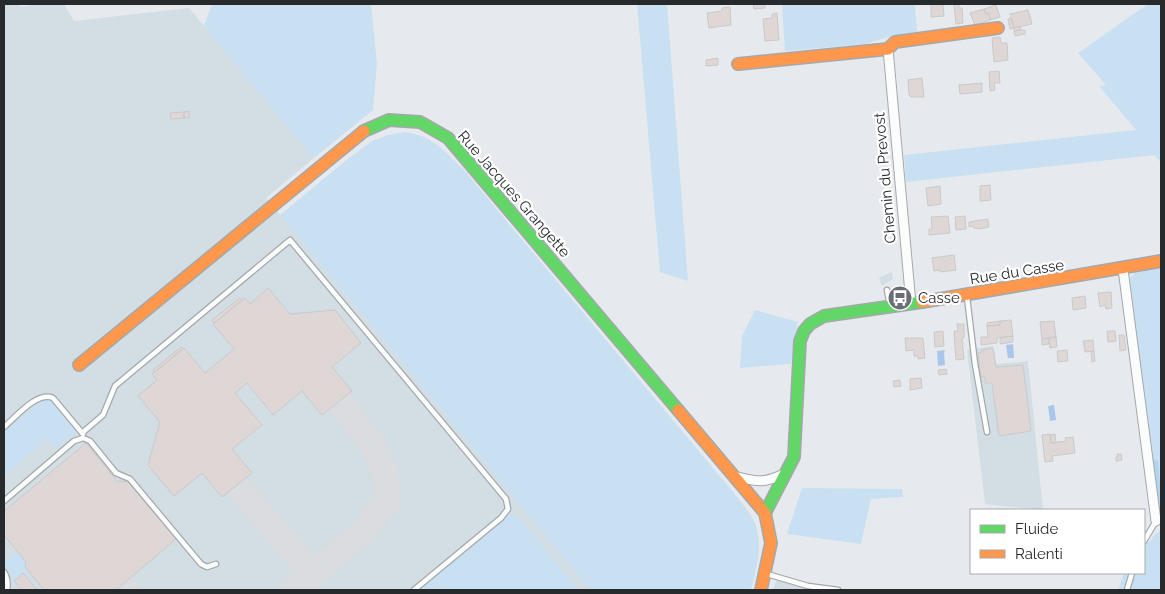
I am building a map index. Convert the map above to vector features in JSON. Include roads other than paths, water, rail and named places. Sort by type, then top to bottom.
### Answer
[{"type":"street","points":[[738,64],[888,49],[894,42],[998,28]]},
{"type":"street","name":"Chemin du Prevost","points":[[888,49],[911,304]]},
{"type":"street","name":"Rue Jacques Grangette","points":[[79,364],[363,130],[389,120],[420,122],[448,138],[765,512],[771,543],[766,574],[761,590]]},
{"type":"street","name":"Rue du Casse","points":[[765,512],[788,472],[794,457],[799,346],[804,331],[815,319],[824,316],[911,304],[1123,269],[1161,261]]},
{"type":"street","points":[[1123,269],[1156,520]]},
{"type":"street","points":[[734,476],[756,482],[766,482],[788,472]]},
{"type":"lane","points":[[4,501],[83,435],[103,414],[115,386],[290,240],[506,499],[508,509],[502,518],[414,590]]},
{"type":"lane","points":[[887,290],[890,307]]},
{"type":"lane","points":[[967,295],[975,364],[987,432]]},
{"type":"lane","points":[[4,427],[39,397],[47,396],[53,398],[116,473],[130,479],[201,564],[208,567],[216,564]]},
{"type":"lane","points":[[1145,539],[1156,520]]},
{"type":"lane","points":[[4,572],[7,576],[7,590]]},
{"type":"lane","points":[[766,574],[808,586],[838,590]]},
{"type":"lane","points":[[1127,590],[1132,574]]},
{"type":"place","name":"Casse","points":[[900,298]]}]
